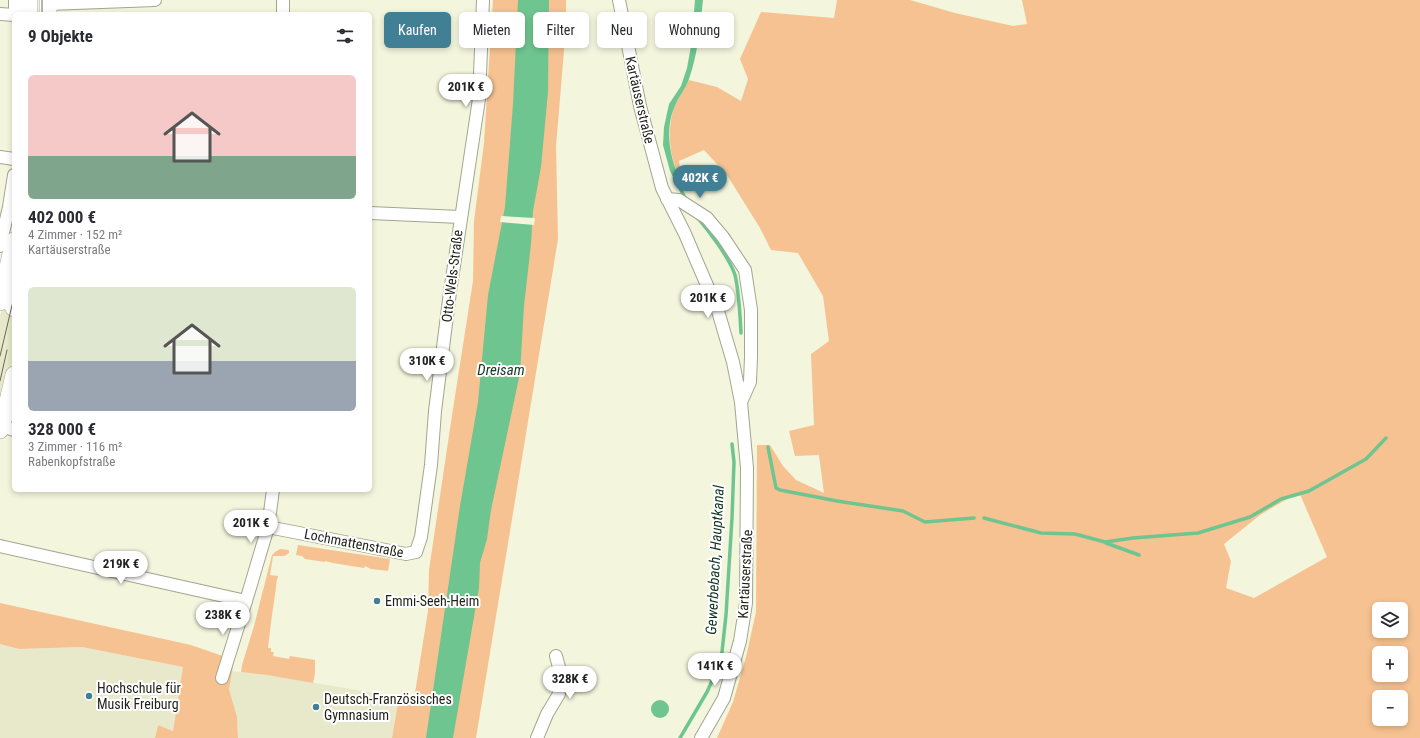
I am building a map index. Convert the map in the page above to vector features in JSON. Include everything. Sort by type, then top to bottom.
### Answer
[{"type":"main road","points":[[28,0],[29,12]]},
{"type":"main road","points":[[0,302],[12,250]]},
{"type":"main road","points":[[8,268],[9,294],[12,306]]},
{"type":"main road","points":[[4,428],[12,386]]},
{"type":"street","points":[[15,0],[15,12]]},
{"type":"street","points":[[48,6],[155,0]]},
{"type":"street","points":[[282,0],[283,12]]},
{"type":"street","name":"Otto-Wels-Straße","points":[[416,552],[421,537],[431,465],[435,411],[460,217],[479,99],[483,0]]},
{"type":"street","name":"Kartäuserstraße","points":[[619,0],[645,128],[662,188],[685,234],[718,311],[733,362],[742,402],[747,468],[746,603],[740,641],[724,698],[701,738]]},
{"type":"street","points":[[0,14],[12,14]]},
{"type":"street","points":[[0,157],[12,159]]},
{"type":"street","points":[[0,246],[5,206],[12,182]]},
{"type":"street","name":"Kartäuserstraße","points":[[667,199],[679,200],[707,218],[723,237],[745,270],[751,310],[751,357],[750,382],[742,402]]},
{"type":"street","points":[[372,213],[460,217]]},
{"type":"street","points":[[222,678],[268,527],[273,492]]},
{"type":"street","name":"Lochmattenstraße","points":[[268,527],[406,554],[416,552]]},
{"type":"street","points":[[0,546],[246,601]]},
{"type":"street","points":[[537,738],[547,714],[560,694],[560,671],[556,656]]},
{"type":"shaded area","points":[[493,0],[566,0],[566,12],[533,12],[533,48],[564,48],[556,146],[558,239],[476,738],[392,738],[399,697],[414,699],[428,611],[429,570],[473,281],[474,221],[484,143],[490,48],[525,48],[525,12],[492,12]]},
{"type":"shaded area","points":[[837,0],[910,0],[955,13],[1013,26],[1027,24],[1022,0],[1420,0],[1420,738],[717,738],[733,702],[746,657],[756,612],[757,445],[770,445],[783,466],[796,480],[824,493],[819,455],[795,456],[789,431],[814,425],[811,354],[829,341],[823,296],[798,253],[771,250],[760,228],[727,175],[704,150],[679,161],[682,183],[670,146],[670,127],[674,108],[689,80],[717,87],[741,101],[748,79],[740,59],[761,12],[834,18]],"holes":[[[1299,492],[1327,557],[1254,598],[1226,588],[1231,561],[1224,544],[1260,515]]]},
{"type":"shaded area","points":[[12,276],[12,362],[0,414],[0,316],[8,294]]},
{"type":"shaded area","points":[[298,545],[390,559],[388,571],[371,569],[365,566],[364,568],[305,559],[302,556],[296,555]]},
{"type":"shaded area","points":[[280,549],[289,550],[289,553],[284,556],[273,556],[270,575],[278,576],[268,648],[271,648],[271,652],[274,652],[273,656],[289,659],[290,656],[315,660],[313,683],[241,672],[272,555]]},
{"type":"shaded area","points":[[0,603],[191,645],[234,660],[229,689],[237,717],[238,738],[155,738],[158,725],[173,731],[183,667],[82,647],[19,649],[0,644]]},
{"type":"shaded area","name":"Hochschule für Musik Freiburg","points":[[0,644],[19,649],[82,647],[183,667],[173,731],[158,725],[155,738],[0,738]]},
{"type":"shaded area","name":"Deutsch-Französisches Gymnasium","points":[[231,671],[267,675],[399,697],[392,738],[238,738],[237,717],[229,689]]},
{"type":"water","name":"Dreisam","points":[[518,0],[549,0],[549,12],[533,12],[533,48],[548,48],[548,92],[541,167],[533,211],[524,306],[520,373],[491,510],[487,539],[480,563],[479,588],[453,738],[426,738],[460,506],[478,402],[488,295],[505,207],[516,48],[525,48],[525,12],[517,12]]},
{"type":"water","points":[[695,0],[703,0],[702,12],[694,12]]},
{"type":"water","points":[[691,48],[697,48],[689,79],[675,106],[670,125],[670,145],[674,165],[682,183],[676,183],[670,171],[663,145],[664,127],[669,104],[681,86],[687,68]]},
{"type":"water","points":[[660,700],[666,703],[669,709],[666,715],[660,718],[654,715],[651,709],[654,703]]},
{"type":"pier","points":[[501,216],[535,218],[534,225],[500,222]]},
{"type":"waterway","name":"Gewerbebach, Hauptkanal","points":[[675,178],[686,200]]},
{"type":"waterway","name":"Gewerbebach, Hauptkanal","points":[[698,218],[724,253],[735,275],[741,333]]},
{"type":"waterway","points":[[984,518],[1041,533],[1075,534],[1105,542],[1133,538],[1198,533],[1250,517],[1281,499],[1309,491],[1366,459],[1386,438]]},
{"type":"waterway","name":"Gewerbebach, Hauptkanal","points":[[680,738],[707,692],[721,661],[726,615],[732,518],[734,462],[732,444]]},
{"type":"waterway","points":[[768,447],[776,488],[780,490],[837,501],[903,511],[925,522],[974,518]]},
{"type":"waterway","points":[[1106,543],[1139,555]]},
{"type":"tram line","points":[[42,0],[42,12]]},
{"type":"tram line","points":[[0,356],[12,305]]},
{"type":"tram line","points":[[0,381],[7,350]]},
{"type":"place","name":"Emmi-Seeh-Heim","points":[[377,601]]},
{"type":"place","name":"Hochschule für Musik Freiburg","points":[[89,696]]},
{"type":"place","name":"Deutsch-Französisches Gymnasium","points":[[316,707]]}]
